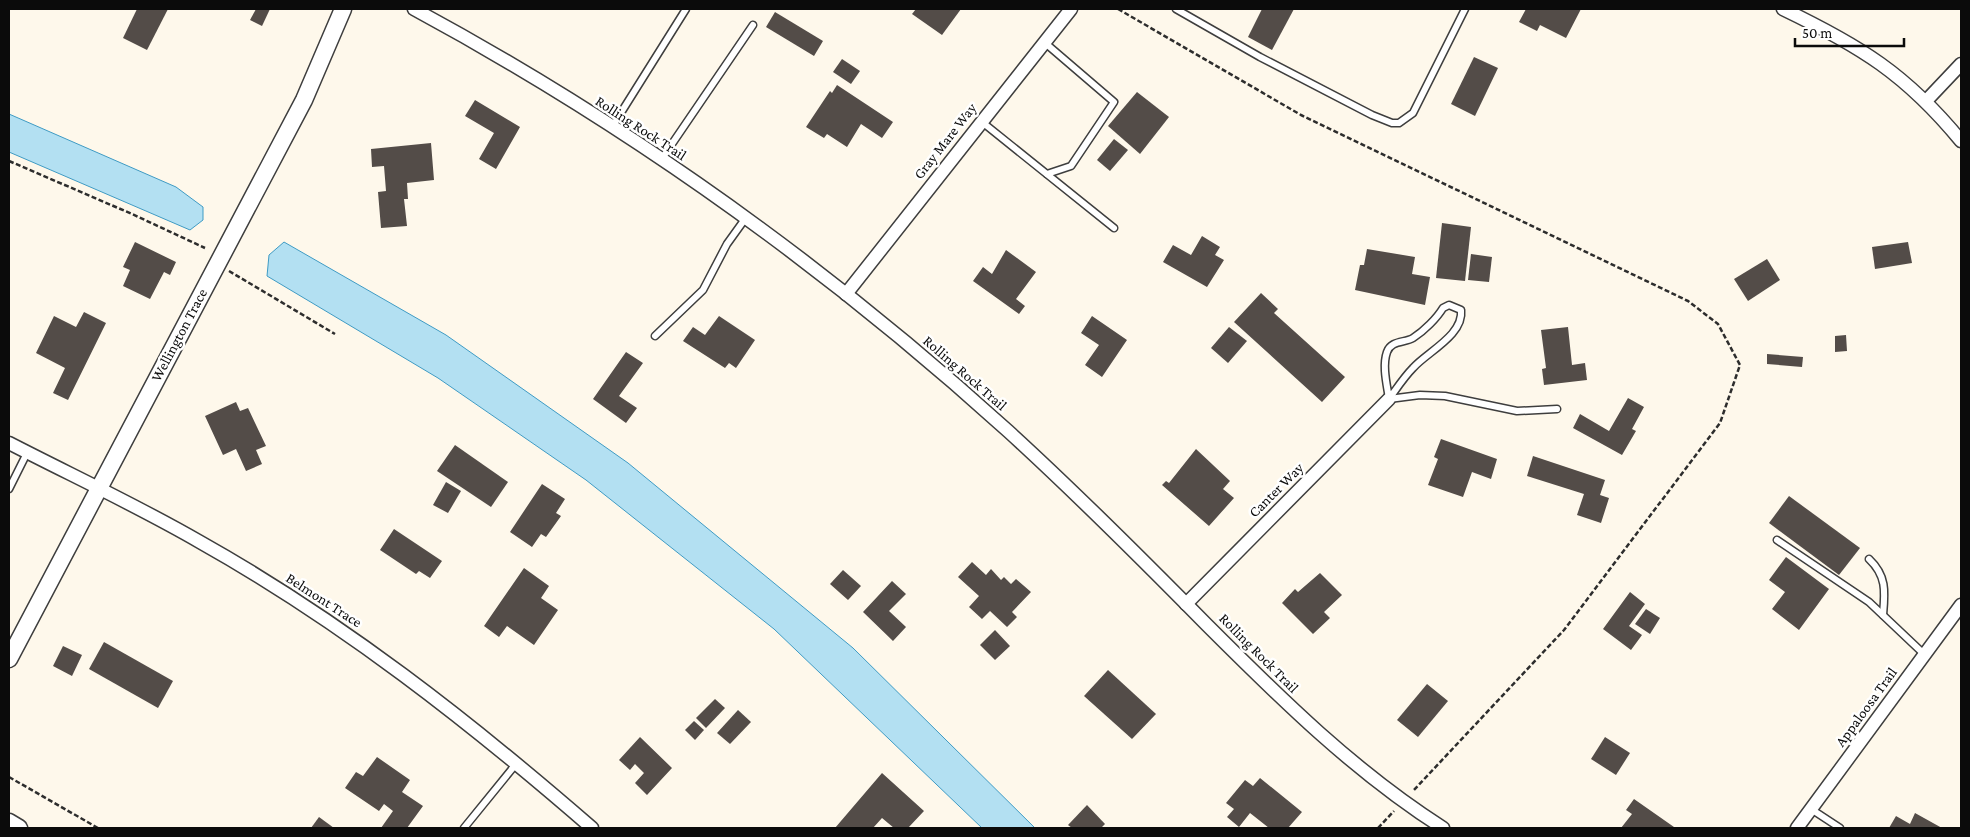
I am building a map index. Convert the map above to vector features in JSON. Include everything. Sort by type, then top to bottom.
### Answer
[{"type":"street","name":"Wellington Trace","points":[[9,659],[304,100],[343,9]]},
{"type":"street","name":"Rolling Rock Trail","points":[[414,9],[514,66],[612,127],[745,219],[846,294],[929,362],[1093,510],[1280,698],[1328,741],[1404,801],[1443,828]]},
{"type":"street","name":"Gray Mare Way","points":[[846,294],[1071,9]]},
{"type":"street","points":[[1782,9],[1862,50],[1895,74],[1926,101],[1961,141]]},
{"type":"street","points":[[1926,101],[1961,64]]},
{"type":"street","name":"Canter Way","points":[[1186,604],[1389,399]]},
{"type":"street","name":"Belmont Trace","points":[[9,443],[200,542],[280,591],[365,647],[516,764],[592,828]]},
{"type":"street","name":"Appaloosa Trail","points":[[1797,828],[1961,605]]},
{"type":"street","points":[[9,822],[19,828]]},
{"type":"lane","points":[[612,127],[686,9]]},
{"type":"lane","points":[[1176,9],[1260,57],[1372,115],[1392,123],[1406,120],[1413,113],[1465,9]]},
{"type":"lane","points":[[661,160],[754,25]]},
{"type":"lane","points":[[1044,42],[1114,102],[1071,166],[1047,174]]},
{"type":"lane","points":[[982,122],[1114,228]]},
{"type":"lane","points":[[655,336],[703,290],[727,244],[745,219]]},
{"type":"lane","points":[[1455,305],[1461,310],[1461,316],[1452,333],[1413,367],[1389,399],[1386,378],[1386,353],[1389,348],[1396,343],[1413,338],[1443,308],[1455,305]]},
{"type":"lane","points":[[1389,399],[1420,395],[1445,396],[1517,411],[1557,409]]},
{"type":"lane","points":[[9,489],[27,453]]},
{"type":"lane","points":[[1777,540],[1869,602],[1925,655]]},
{"type":"lane","points":[[1869,560],[1878,567],[1885,584],[1883,615]]},
{"type":"lane","points":[[464,828],[516,764]]},
{"type":"lane","points":[[1811,809],[1840,828]]},
{"type":"path","points":[[1118,9],[1301,115],[1688,301],[1718,324],[1740,364],[1720,423],[1564,630],[1378,828]]},
{"type":"path","points":[[9,161],[205,248]]},
{"type":"path","points":[[217,264],[335,334]]},
{"type":"path","points":[[9,777],[98,828]]},
{"type":"water","points":[[9,114],[176,187],[203,207],[203,220],[190,230],[9,152]]},
{"type":"water","points":[[284,242],[446,335],[628,463],[853,648],[1035,828],[982,828],[774,629],[586,480],[438,378],[267,276],[269,255]]},
{"type":"building","points":[[137,9],[168,9],[147,50],[123,38]]},
{"type":"building","points":[[256,9],[270,9],[262,26],[250,20]]},
{"type":"building","points":[[916,9],[961,9],[942,35],[912,14]]},
{"type":"building","points":[[1262,9],[1294,9],[1272,50],[1248,37]]},
{"type":"building","points":[[1526,9],[1581,9],[1566,38],[1540,25],[1537,31],[1519,22]]},
{"type":"building","points":[[775,12],[823,41],[814,56],[766,27]]},
{"type":"building","points":[[1474,57],[1498,68],[1475,116],[1451,104]]},
{"type":"building","points":[[842,59],[860,71],[851,84],[833,72]]},
{"type":"building","points":[[837,85],[893,122],[882,138],[861,124],[847,147],[827,134],[824,138],[806,127],[830,91],[832,93]]},
{"type":"building","points":[[1137,92],[1169,117],[1140,154],[1108,126]]},
{"type":"building","points":[[475,100],[520,127],[496,169],[479,159],[494,133],[465,116]]},
{"type":"building","points":[[1114,139],[1128,150],[1110,171],[1097,160]]},
{"type":"building","points":[[431,143],[434,180],[407,183],[408,199],[404,199],[407,226],[381,228],[378,192],[386,191],[384,166],[372,167],[371,149]]},
{"type":"building","points":[[1442,223],[1471,227],[1465,281],[1436,278]]},
{"type":"building","points":[[1202,236],[1220,247],[1215,255],[1224,260],[1207,287],[1163,262],[1173,245],[1191,255]]},
{"type":"building","points":[[135,242],[176,262],[170,275],[164,272],[150,299],[123,286],[130,270],[123,267]]},
{"type":"building","points":[[1908,242],[1912,263],[1875,269],[1872,247]]},
{"type":"building","points":[[1367,249],[1415,257],[1412,274],[1430,277],[1425,305],[1355,290],[1360,265],[1364,265]]},
{"type":"building","points":[[1006,250],[1036,272],[1016,299],[1025,306],[1019,314],[973,281],[983,267],[992,274]]},
{"type":"building","points":[[1471,254],[1492,257],[1489,282],[1468,280]]},
{"type":"building","points":[[1767,259],[1780,280],[1748,301],[1734,279]]},
{"type":"building","points":[[1261,293],[1278,309],[1274,313],[1345,377],[1322,402],[1234,322]]},
{"type":"building","points":[[84,312],[106,323],[68,400],[53,393],[65,368],[36,353],[54,316],[76,327]]},
{"type":"building","points":[[719,316],[755,340],[736,368],[729,363],[725,368],[683,341],[693,327],[705,335]]},
{"type":"building","points":[[1092,316],[1127,340],[1102,377],[1085,365],[1099,345],[1081,333]]},
{"type":"building","points":[[1229,327],[1247,341],[1228,363],[1211,348]]},
{"type":"building","points":[[1568,327],[1572,365],[1585,363],[1587,380],[1544,385],[1542,369],[1546,368],[1541,330]]},
{"type":"building","points":[[1846,335],[1847,351],[1835,352],[1835,336]]},
{"type":"building","points":[[626,352],[643,363],[619,396],[637,408],[626,423],[593,399]]},
{"type":"building","points":[[1767,354],[1803,357],[1802,367],[1767,364]]},
{"type":"building","points":[[1628,398],[1644,407],[1632,429],[1636,431],[1622,455],[1573,428],[1580,414],[1609,431]]},
{"type":"building","points":[[236,402],[240,411],[248,408],[266,446],[256,450],[262,464],[246,471],[236,449],[223,455],[205,416]]},
{"type":"building","points":[[1441,439],[1497,459],[1491,479],[1472,472],[1463,497],[1428,485],[1438,459],[1434,457]]},
{"type":"building","points":[[455,445],[508,482],[491,507],[437,471]]},
{"type":"building","points":[[1196,449],[1230,481],[1223,489],[1234,498],[1209,526],[1162,485],[1166,481],[1169,483]]},
{"type":"building","points":[[1533,456],[1605,480],[1600,495],[1609,498],[1601,523],[1577,515],[1584,494],[1527,476]]},
{"type":"building","points":[[446,482],[461,491],[448,513],[433,505]]},
{"type":"building","points":[[542,484],[565,499],[556,513],[561,516],[546,537],[541,534],[532,547],[510,532]]},
{"type":"building","points":[[1789,496],[1860,548],[1839,575],[1769,523]]},
{"type":"building","points":[[394,529],[442,561],[430,578],[419,571],[416,574],[380,550]]},
{"type":"building","points":[[1786,557],[1829,589],[1799,630],[1772,609],[1785,592],[1769,580]]},
{"type":"building","points":[[972,562],[986,575],[991,569],[1001,580],[1004,577],[1011,584],[1016,579],[1031,592],[1012,612],[1017,617],[1007,627],[990,611],[982,619],[969,607],[979,596],[958,577]]},
{"type":"building","points":[[524,568],[549,586],[541,598],[558,610],[534,645],[507,626],[499,637],[484,626]]},
{"type":"building","points":[[843,570],[861,586],[848,600],[830,584]]},
{"type":"building","points":[[1320,573],[1342,595],[1324,612],[1330,618],[1313,634],[1282,603],[1295,589],[1298,592]]},
{"type":"building","points":[[892,581],[906,594],[889,611],[906,627],[893,641],[863,612]]},
{"type":"building","points":[[1630,592],[1645,604],[1629,626],[1642,635],[1631,650],[1603,629]]},
{"type":"building","points":[[1646,609],[1660,618],[1650,634],[1635,624]]},
{"type":"building","points":[[995,630],[1010,646],[995,660],[980,645]]},
{"type":"building","points":[[104,642],[173,681],[158,708],[89,669]]},
{"type":"building","points":[[63,646],[82,655],[72,676],[53,666]]},
{"type":"building","points":[[1108,670],[1156,714],[1132,739],[1084,696]]},
{"type":"building","points":[[1427,684],[1448,701],[1418,737],[1397,720]]},
{"type":"building","points":[[715,699],[725,708],[706,728],[696,718]]},
{"type":"building","points":[[738,710],[751,722],[730,744],[717,733]]},
{"type":"building","points":[[694,721],[704,730],[695,740],[685,730]]},
{"type":"building","points":[[640,737],[672,768],[647,795],[635,783],[644,773],[635,764],[630,770],[619,760]]},
{"type":"building","points":[[1605,737],[1630,753],[1616,775],[1591,759]]},
{"type":"building","points":[[377,757],[410,780],[402,792],[423,806],[407,828],[381,828],[393,811],[384,804],[379,811],[345,788],[356,772],[363,776]]},
{"type":"building","points":[[882,773],[924,811],[908,828],[894,828],[882,818],[873,828],[835,828]]},
{"type":"building","points":[[1260,778],[1302,812],[1288,828],[1269,828],[1250,813],[1239,827],[1227,817],[1234,809],[1226,803],[1245,780],[1253,786]]},
{"type":"building","points":[[1634,799],[1674,827],[1621,828],[1632,814],[1626,810]]},
{"type":"building","points":[[1087,805],[1105,824],[1101,828],[1072,828],[1068,825]]},
{"type":"building","points":[[1915,813],[1942,828],[1889,828],[1896,816],[1910,824]]},
{"type":"building","points":[[319,817],[334,828],[311,828]]}]
